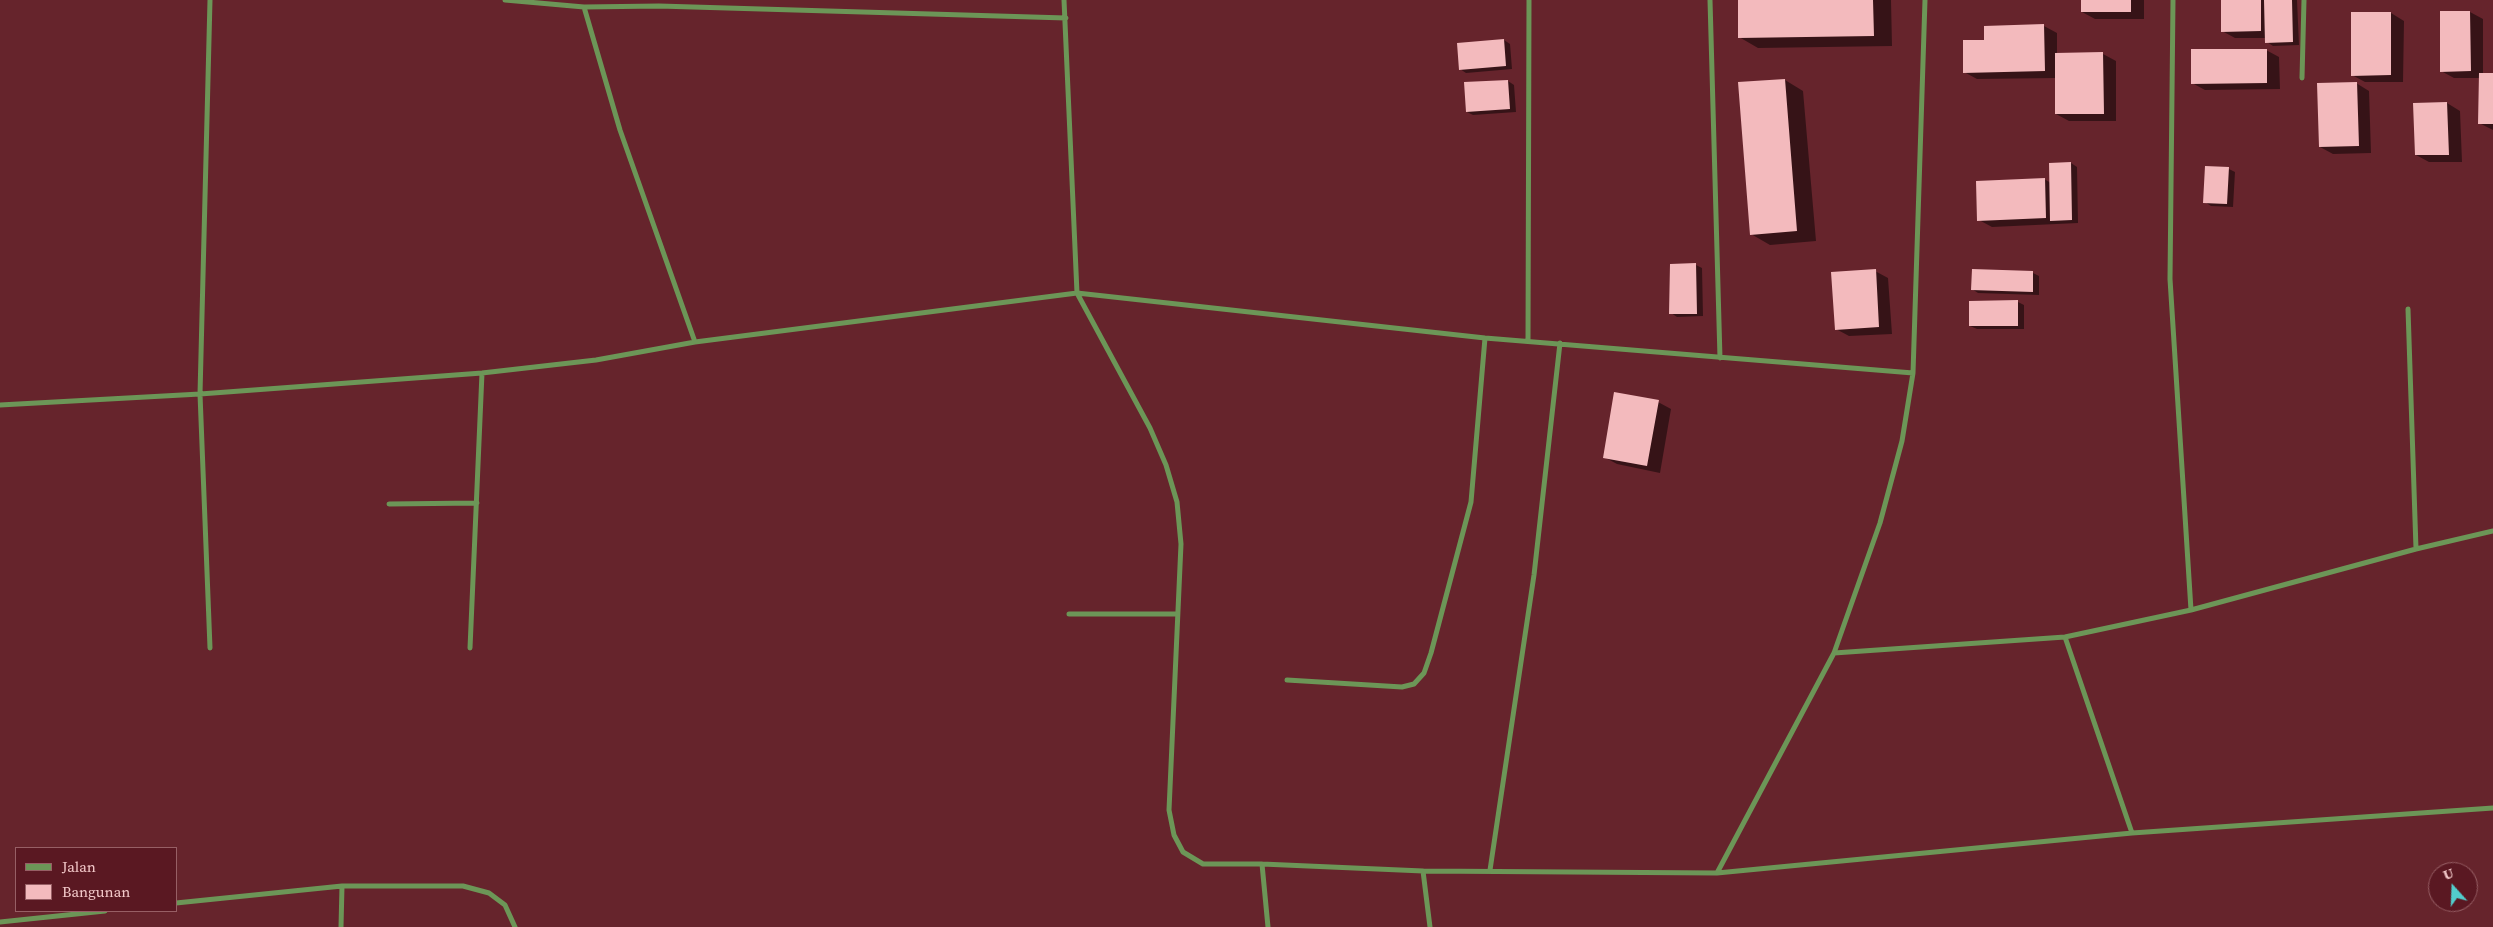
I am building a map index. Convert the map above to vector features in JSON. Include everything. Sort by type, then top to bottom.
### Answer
[{"type":"street","points":[[210,0],[200,394],[210,648]]},
{"type":"street","points":[[506,0],[584,7],[659,3],[1066,18]]},
{"type":"street","points":[[1064,0],[1077,293],[1150,428],[1166,465],[1177,502],[1181,544],[1169,810],[1174,835],[1183,852],[1203,864],[1262,864],[1423,871],[1717,872],[2132,833],[2493,808]]},
{"type":"street","points":[[1528,341],[1529,0]]},
{"type":"street","points":[[1710,0],[1720,358]]},
{"type":"street","points":[[1717,872],[1834,653],[1880,523],[1902,441],[1913,373],[1925,0]]},
{"type":"street","points":[[2173,0],[2170,279],[2191,610]]},
{"type":"street","points":[[2302,78],[2304,0]]},
{"type":"street","points":[[584,7],[620,130],[694,342]]},
{"type":"street","points":[[0,405],[200,394],[482,373],[596,360],[694,342],[1077,293],[1485,338],[1913,373]]},
{"type":"street","points":[[2408,309],[2416,549]]},
{"type":"street","points":[[1287,680],[1402,687],[1414,684],[1424,673],[1471,502],[1485,338]]},
{"type":"street","points":[[1490,870],[1534,575],[1560,343]]},
{"type":"street","points":[[470,648],[482,373]]},
{"type":"street","points":[[389,504],[477,503]]},
{"type":"street","points":[[1834,653],[2065,638],[2191,610],[2416,549],[2493,531]]},
{"type":"street","points":[[1069,614],[1177,614]]},
{"type":"street","points":[[2065,638],[2132,833]]},
{"type":"street","points":[[1262,864],[1268,927]]},
{"type":"street","points":[[1423,871],[1430,927]]},
{"type":"street","points":[[178,904],[342,886],[463,886],[490,893],[504,905],[515,927]]},
{"type":"street","points":[[341,927],[342,886]]},
{"type":"street","points":[[0,922],[95,912]]},
{"type":"building","points":[[1738,0],[1873,0],[1874,36],[1738,38]]},
{"type":"building","points":[[2081,0],[2131,0],[2131,12],[2081,12]]},
{"type":"building","points":[[2221,0],[2261,0],[2261,31],[2221,32]]},
{"type":"building","points":[[2264,0],[2292,0],[2293,42],[2265,43]]},
{"type":"building","points":[[2440,11],[2470,11],[2471,71],[2440,72]]},
{"type":"building","points":[[2351,12],[2391,12],[2391,75],[2351,76]]},
{"type":"building","points":[[2044,24],[2045,71],[1963,73],[1963,40],[1984,40],[1984,26]]},
{"type":"building","points":[[1504,39],[1506,66],[1459,70],[1457,43]]},
{"type":"building","points":[[2191,49],[2267,49],[2267,83],[2191,84]]},
{"type":"building","points":[[2103,52],[2104,114],[2055,114],[2055,53]]},
{"type":"building","points":[[2479,73],[2493,73],[2493,124],[2478,124]]},
{"type":"building","points":[[1785,79],[1797,231],[1750,235],[1738,82]]},
{"type":"building","points":[[1508,80],[1510,109],[1466,112],[1464,82]]},
{"type":"building","points":[[2357,82],[2359,146],[2319,147],[2317,83]]},
{"type":"building","points":[[2447,102],[2449,155],[2415,155],[2413,103]]},
{"type":"building","points":[[2071,162],[2072,220],[2050,221],[2049,163]]},
{"type":"building","points":[[2205,166],[2229,167],[2227,204],[2203,203]]},
{"type":"building","points":[[2045,178],[2046,218],[1977,221],[1976,181]]},
{"type":"building","points":[[1696,263],[1697,314],[1669,314],[1670,264]]},
{"type":"building","points":[[1876,269],[1879,327],[1835,330],[1831,272]]},
{"type":"building","points":[[1972,269],[2033,271],[2033,292],[1971,290]]},
{"type":"building","points":[[2018,300],[2018,326],[1969,326],[1969,301]]},
{"type":"building","points":[[1614,392],[1659,400],[1647,466],[1603,458]]}]
